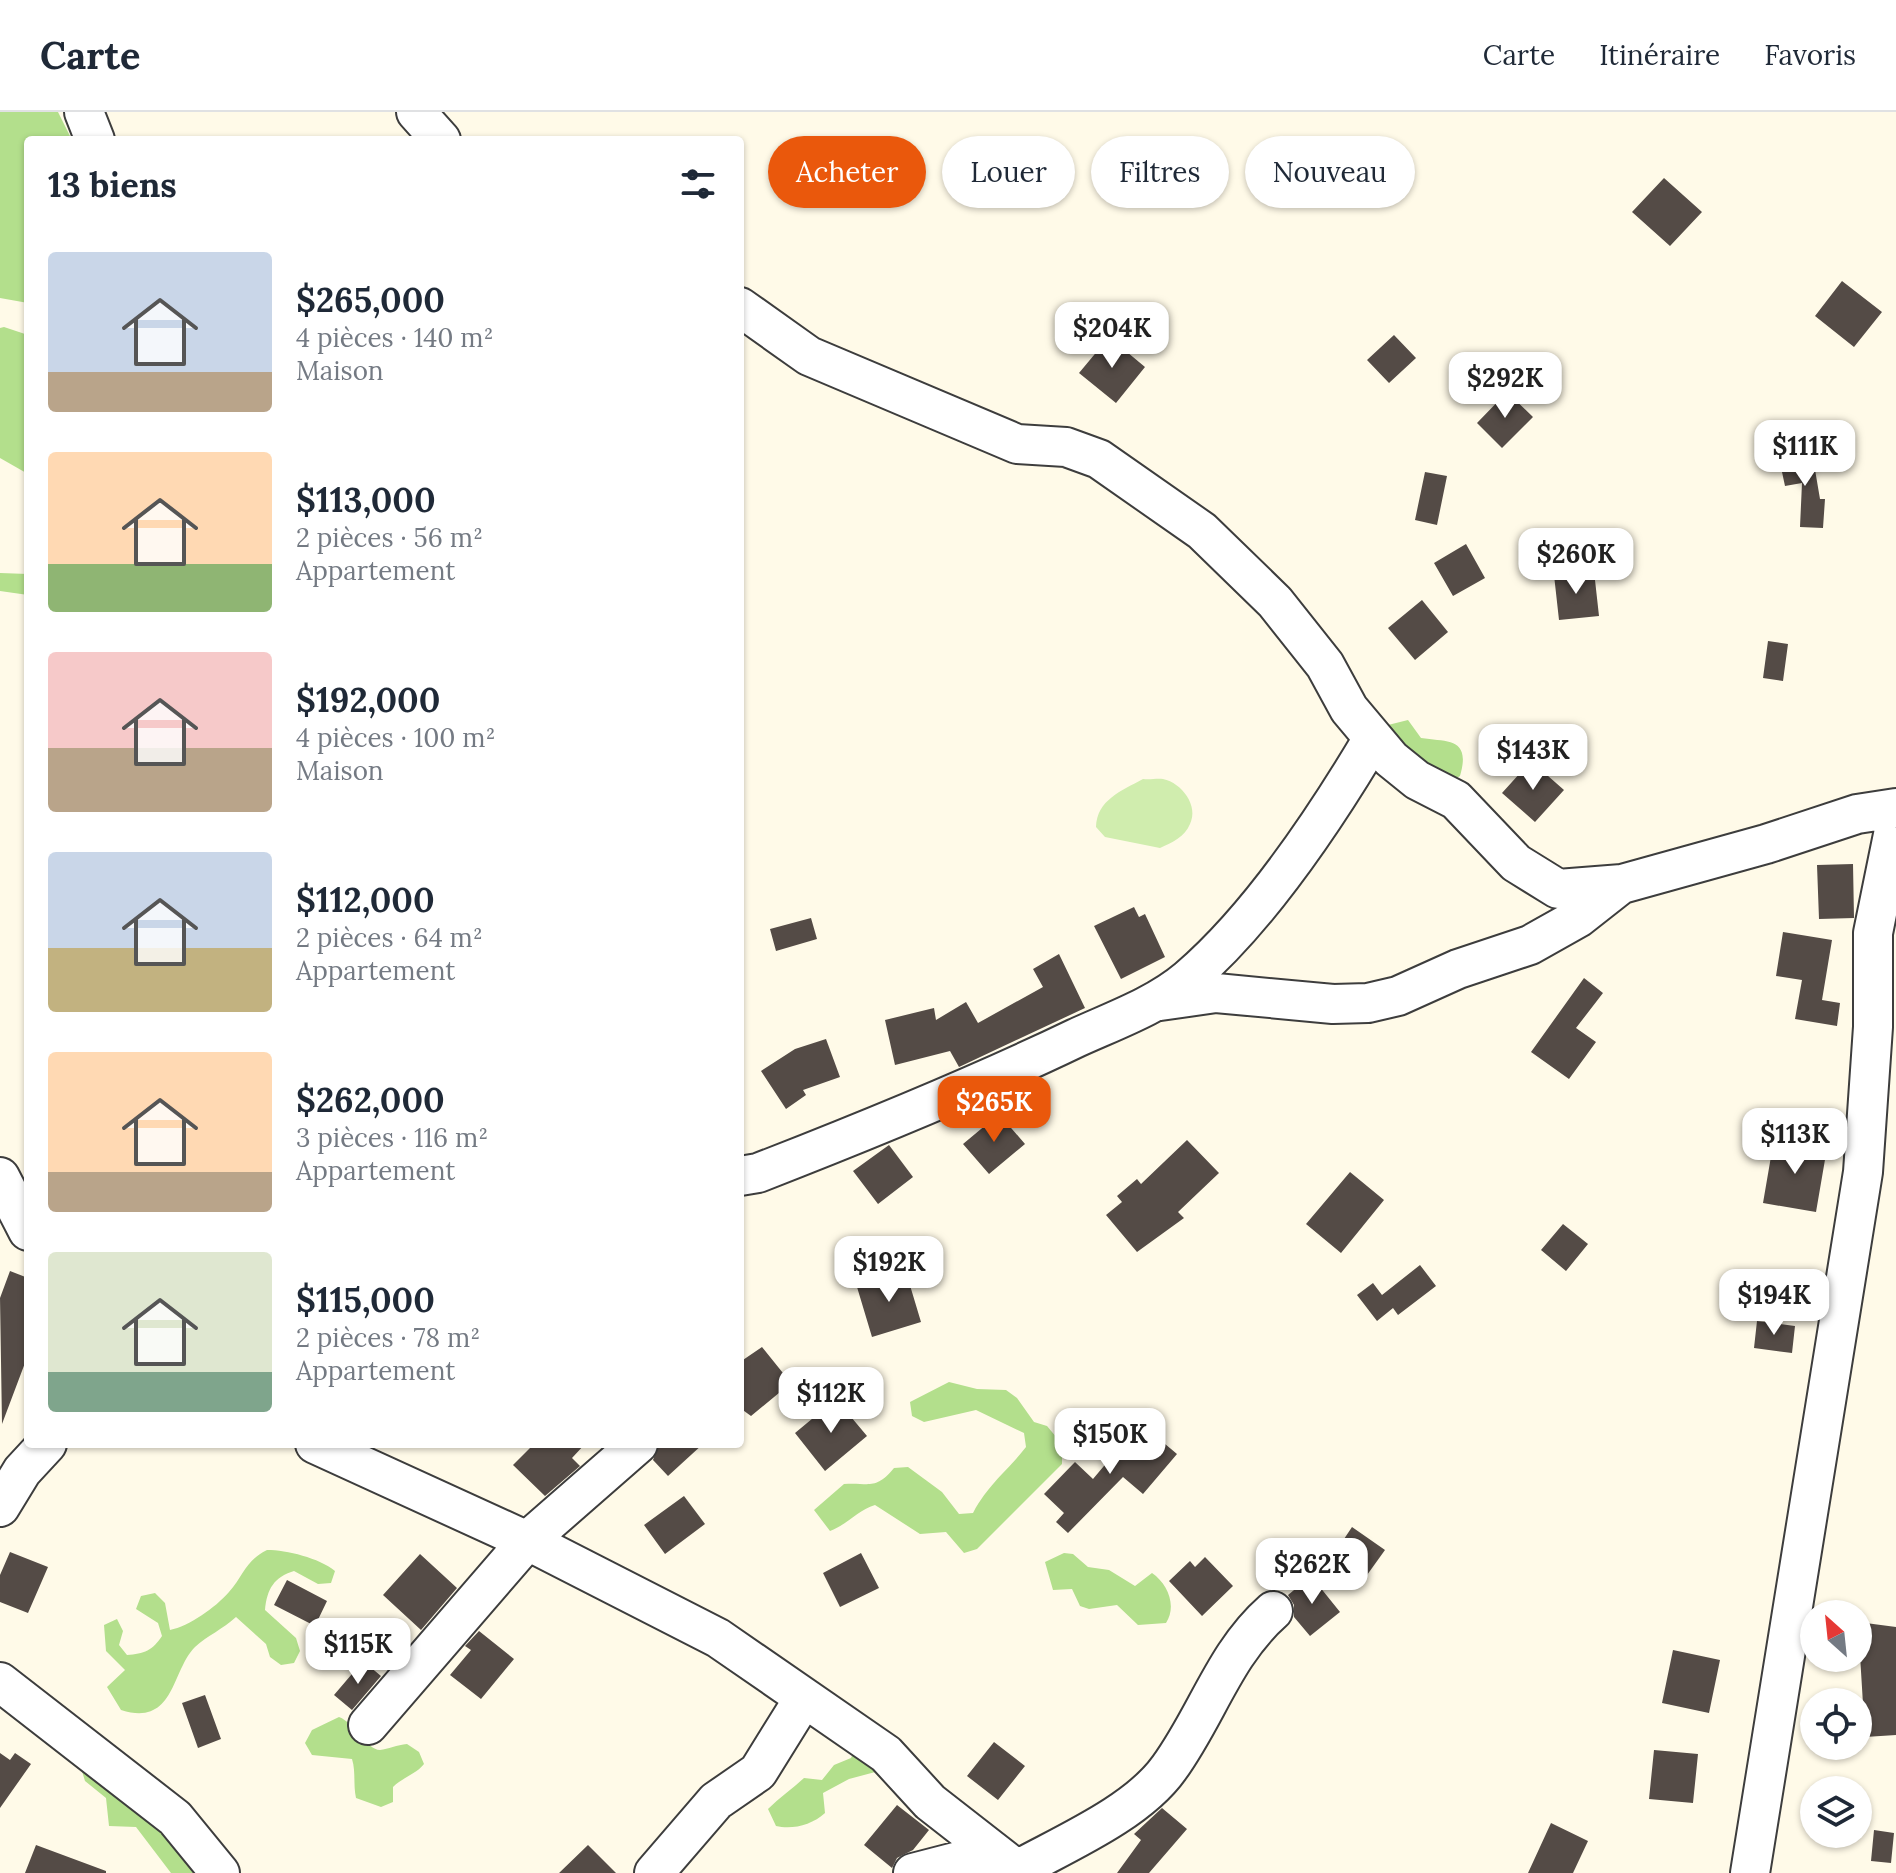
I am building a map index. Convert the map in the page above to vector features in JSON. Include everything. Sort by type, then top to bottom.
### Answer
[{"type":"street","points":[[84,112],[93,136]]},
{"type":"street","points":[[416,112],[437,136]]},
{"type":"street","points":[[744,310],[809,356],[1017,444],[1066,447],[1099,459],[1202,531],[1236,560],[1275,602],[1325,665],[1349,709],[1365,753],[1468,810],[1516,863],[1537,879],[1558,889],[1622,884],[1766,844],[1857,814],[1896,808]]},
{"type":"street","points":[[744,1175],[758,1173],[979,1085],[1153,1002],[1187,980],[1246,922],[1365,753]]},
{"type":"street","points":[[1750,1873],[1863,1172],[1873,1027],[1873,933],[1896,820]]},
{"type":"street","points":[[1153,1002],[1216,993],[1333,1004],[1368,1003],[1398,996],[1458,969],[1530,945],[1578,918],[1622,884]]},
{"type":"street","points":[[2,1187],[24,1224]]},
{"type":"street","points":[[0,1507],[22,1471],[43,1448]]},
{"type":"street","points":[[324,1448],[527,1541],[718,1638],[886,1754],[930,1802],[1014,1867]]},
{"type":"street","points":[[368,1725],[527,1541],[633,1448]]},
{"type":"street","points":[[913,1873],[967,1859],[1014,1867],[1106,1822],[1167,1772],[1195,1730],[1237,1649],[1273,1611]]},
{"type":"street","points":[[0,1682],[175,1818],[220,1873]]},
{"type":"street","points":[[654,1873],[716,1801],[758,1772],[804,1698]]},
{"type":"green space","points":[[0,112],[58,112],[70,136],[24,136],[24,302],[0,298]]},
{"type":"green space","points":[[0,328],[24,334],[24,472],[0,458]]},
{"type":"green space","points":[[0,573],[24,574],[24,594],[0,591]]},
{"type":"green space","points":[[1408,720],[1421,738],[1449,742],[1460,748],[1463,764],[1460,776],[1451,781],[1382,733],[1388,725]]},
{"type":"green space","points":[[1143,779],[1170,781],[1187,796],[1192,810],[1185,833],[1160,848],[1105,837],[1096,827],[1097,818],[1106,803]]},
{"type":"green space","points":[[949,1382],[977,1389],[1006,1390],[1017,1398],[1034,1422],[1047,1426],[1057,1438],[1062,1450],[1062,1464],[977,1549],[964,1553],[946,1532],[920,1534],[875,1505],[830,1531],[814,1510],[844,1484],[876,1483],[894,1468],[908,1467],[942,1492],[959,1514],[973,1513],[992,1485],[1026,1447],[1024,1433],[976,1410],[924,1422],[912,1416],[910,1402]]},
{"type":"green space","points":[[267,1550],[302,1556],[335,1571],[331,1583],[318,1584],[294,1571],[277,1580],[270,1590],[265,1610],[296,1638],[300,1651],[294,1663],[281,1665],[270,1657],[266,1644],[236,1617],[195,1647],[162,1704],[152,1711],[139,1713],[121,1710],[107,1687],[125,1670],[106,1651],[104,1625],[117,1619],[123,1631],[119,1645],[127,1655],[148,1650],[162,1636],[158,1623],[136,1609],[141,1596],[155,1593],[165,1603],[170,1630],[177,1628],[217,1604],[249,1564]]},
{"type":"green space","points":[[1064,1553],[1073,1554],[1088,1567],[1109,1570],[1135,1586],[1152,1573],[1166,1589],[1171,1603],[1166,1623],[1138,1625],[1117,1605],[1089,1609],[1080,1606],[1072,1589],[1053,1590],[1045,1562]]},
{"type":"green space","points":[[339,1717],[375,1749],[407,1744],[419,1752],[424,1764],[393,1787],[393,1802],[381,1807],[356,1798],[352,1759],[312,1755],[305,1743],[312,1730]]},
{"type":"green space","points":[[855,1749],[879,1771],[849,1779],[823,1793],[825,1813],[814,1821],[795,1827],[776,1826],[768,1809],[804,1778],[822,1780],[834,1765],[851,1758]]},
{"type":"green space","points":[[93,1760],[202,1873],[171,1873],[136,1827],[109,1826],[106,1798],[85,1781],[81,1768]]},
{"type":"building","points":[[1664,178],[1702,212],[1670,246],[1632,212]]},
{"type":"building","points":[[1842,281],[1882,312],[1854,347],[1815,316]]},
{"type":"building","points":[[1394,335],[1416,358],[1389,383],[1367,360]]},
{"type":"building","points":[[1109,337],[1145,367],[1116,403],[1079,373]]},
{"type":"building","points":[[1507,392],[1533,417],[1502,448],[1477,423]]},
{"type":"building","points":[[1812,452],[1820,499],[1825,499],[1823,528],[1800,527],[1802,483],[1785,486],[1779,458]]},
{"type":"building","points":[[1425,472],[1447,476],[1437,525],[1415,520]]},
{"type":"building","points":[[1466,544],[1485,578],[1453,596],[1434,563]]},
{"type":"building","points":[[1594,571],[1599,616],[1559,620],[1554,575]]},
{"type":"building","points":[[1422,600],[1448,632],[1415,660],[1388,628]]},
{"type":"building","points":[[1768,641],[1788,644],[1783,681],[1763,678]]},
{"type":"building","points":[[1531,761],[1564,790],[1535,822],[1502,793]]},
{"type":"building","points":[[1853,864],[1854,918],[1819,919],[1817,865]]},
{"type":"building","points":[[1134,907],[1139,917],[1145,914],[1165,957],[1121,979],[1094,926]]},
{"type":"building","points":[[811,918],[817,939],[776,951],[770,929]]},
{"type":"building","points":[[1783,932],[1832,940],[1822,1000],[1840,1003],[1837,1026],[1795,1019],[1802,980],[1776,976]]},
{"type":"building","points":[[1059,954],[1085,1008],[959,1067],[950,1051],[895,1065],[885,1020],[934,1008],[936,1020],[966,1002],[978,1023],[1043,987],[1033,969]]},
{"type":"building","points":[[1584,978],[1603,993],[1576,1028],[1596,1042],[1569,1079],[1531,1052]]},
{"type":"building","points":[[826,1039],[840,1077],[803,1090],[806,1095],[786,1109],[761,1071],[795,1049]]},
{"type":"building","points":[[999,1114],[1025,1144],[989,1174],[963,1144]]},
{"type":"building","points":[[1774,1139],[1827,1148],[1816,1212],[1763,1203]]},
{"type":"building","points":[[1187,1140],[1219,1173],[1178,1212],[1184,1218],[1137,1252],[1106,1215],[1122,1202],[1117,1196],[1137,1179],[1141,1184]]},
{"type":"building","points":[[889,1145],[913,1177],[878,1204],[853,1171]]},
{"type":"building","points":[[1350,1172],[1384,1200],[1341,1253],[1306,1224]]},
{"type":"building","points":[[1563,1224],[1588,1244],[1566,1271],[1541,1250]]},
{"type":"building","points":[[1420,1265],[1436,1286],[1398,1315],[1393,1308],[1377,1321],[1357,1295],[1373,1283],[1382,1295]]},
{"type":"building","points":[[10,1271],[24,1276],[24,1366],[2,1424],[0,1298]]},
{"type":"building","points":[[906,1272],[921,1322],[872,1337],[857,1287]]},
{"type":"building","points":[[1757,1321],[1795,1326],[1792,1353],[1754,1348]]},
{"type":"building","points":[[762,1347],[791,1383],[751,1416],[744,1411],[744,1359]]},
{"type":"building","points":[[836,1399],[867,1436],[825,1471],[795,1433]]},
{"type":"building","points":[[1140,1423],[1177,1454],[1143,1494],[1123,1477],[1068,1533],[1056,1522],[1064,1513],[1044,1494],[1075,1462],[1093,1479]]},
{"type":"building","points":[[530,1448],[581,1448],[572,1458],[580,1466],[545,1496],[513,1465]]},
{"type":"building","points":[[658,1448],[699,1448],[668,1476],[653,1460]]},
{"type":"building","points":[[684,1496],[705,1524],[665,1554],[644,1525]]},
{"type":"building","points":[[1352,1527],[1385,1550],[1362,1582],[1330,1560]]},
{"type":"building","points":[[10,1552],[48,1567],[28,1613],[0,1602],[0,1575]]},
{"type":"building","points":[[861,1553],[879,1588],[840,1607],[823,1573]]},
{"type":"building","points":[[420,1554],[457,1588],[421,1630],[383,1595]]},
{"type":"building","points":[[1205,1557],[1233,1586],[1202,1616],[1169,1581],[1190,1561],[1195,1567]]},
{"type":"building","points":[[1311,1576],[1340,1612],[1310,1636],[1294,1617],[1294,1605],[1288,1595]]},
{"type":"building","points":[[287,1580],[327,1601],[315,1626],[274,1605]]},
{"type":"building","points":[[1872,1624],[1896,1627],[1896,1735],[1872,1737],[1872,1688],[1862,1688],[1861,1672],[1872,1672]]},
{"type":"building","points":[[479,1631],[514,1659],[481,1699],[450,1675],[471,1650],[465,1646]]},
{"type":"building","points":[[1673,1650],[1720,1660],[1709,1713],[1662,1703]]},
{"type":"building","points":[[363,1661],[381,1676],[352,1710],[334,1695]]},
{"type":"building","points":[[205,1695],[221,1739],[198,1748],[182,1703]]},
{"type":"building","points":[[994,1742],[1025,1766],[998,1800],[967,1776]]},
{"type":"building","points":[[1654,1750],[1698,1754],[1693,1803],[1649,1799]]},
{"type":"building","points":[[0,1753],[10,1760],[15,1753],[31,1764],[0,1808]]},
{"type":"building","points":[[897,1805],[929,1830],[913,1850],[897,1858],[892,1868],[864,1845]]},
{"type":"building","points":[[1162,1808],[1187,1829],[1149,1873],[1117,1873],[1141,1840],[1134,1834]]},
{"type":"building","points":[[1551,1823],[1588,1841],[1573,1873],[1528,1873]]},
{"type":"building","points":[[1874,1830],[1894,1833],[1891,1863],[1871,1861]]},
{"type":"building","points":[[36,1845],[106,1871],[106,1873],[25,1873]]},
{"type":"building","points":[[588,1845],[616,1873],[559,1873]]}]
